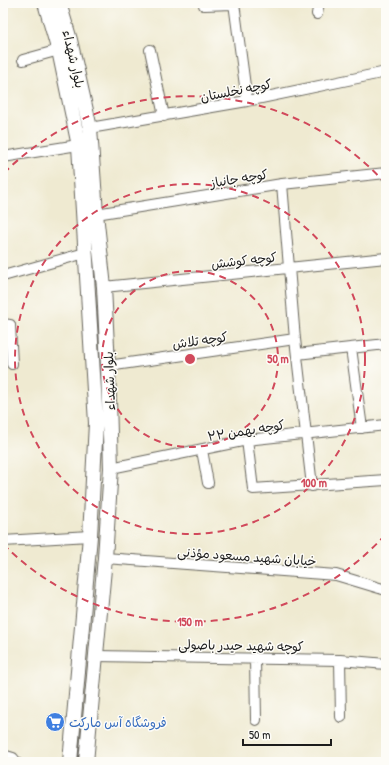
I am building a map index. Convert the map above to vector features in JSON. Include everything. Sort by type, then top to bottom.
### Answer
[{"type":"main road","name":"بلوار شهداء","points":[[45,3],[59,50],[78,145],[96,423],[90,536],[70,762]]},
{"type":"main road","name":"بلوار شهداء","points":[[59,3],[70,40],[90,128],[96,214],[104,287],[108,366],[111,468],[105,558],[86,762]]},
{"type":"main road","points":[[86,257],[101,256]]},
{"type":"main road","points":[[77,676],[94,676]]},
{"type":"street","points":[[317,14],[320,3]]},
{"type":"street","points":[[204,5],[233,4],[247,101]]},
{"type":"street","points":[[23,60],[59,50]]},
{"type":"street","points":[[150,50],[164,116]]},
{"type":"street","name":"کوچه نخلستان","points":[[90,128],[247,101],[386,72]]},
{"type":"street","points":[[3,157],[78,145]]},
{"type":"street","name":"کوچه جانباز","points":[[96,214],[282,184],[386,173]]},
{"type":"street","points":[[282,184],[295,339],[312,486]]},
{"type":"street","points":[[3,276],[86,257]]},
{"type":"street","name":"کوچه کوشش","points":[[104,287],[386,258]]},
{"type":"street","points":[[3,324],[10,325],[12,364]]},
{"type":"street","name":"کوچه تلاش","points":[[108,366],[295,339]]},
{"type":"street","points":[[297,354],[386,344]]},
{"type":"street","points":[[351,348],[362,428]]},
{"type":"street","name":"کوچه بهمن ۲۲","points":[[111,468],[247,440],[386,425]]},
{"type":"street","points":[[247,440],[253,489],[386,480]]},
{"type":"street","points":[[202,450],[208,483]]},
{"type":"street","points":[[3,541],[90,536]]},
{"type":"street","name":"خیابان شهید مسعود مؤذنی","points":[[105,558],[336,575],[386,590]]},
{"type":"street","name":"کوچه شهید حیدر باصولی","points":[[96,656],[340,660],[386,664]]},
{"type":"street","points":[[255,658],[256,720]]},
{"type":"street","points":[[340,660],[341,717]]},
{"type":"street","points":[[3,755],[13,758],[16,762]]},
{"type":"place","name":"فروشگاه آس مارکت","points":[[55,722]]}]
